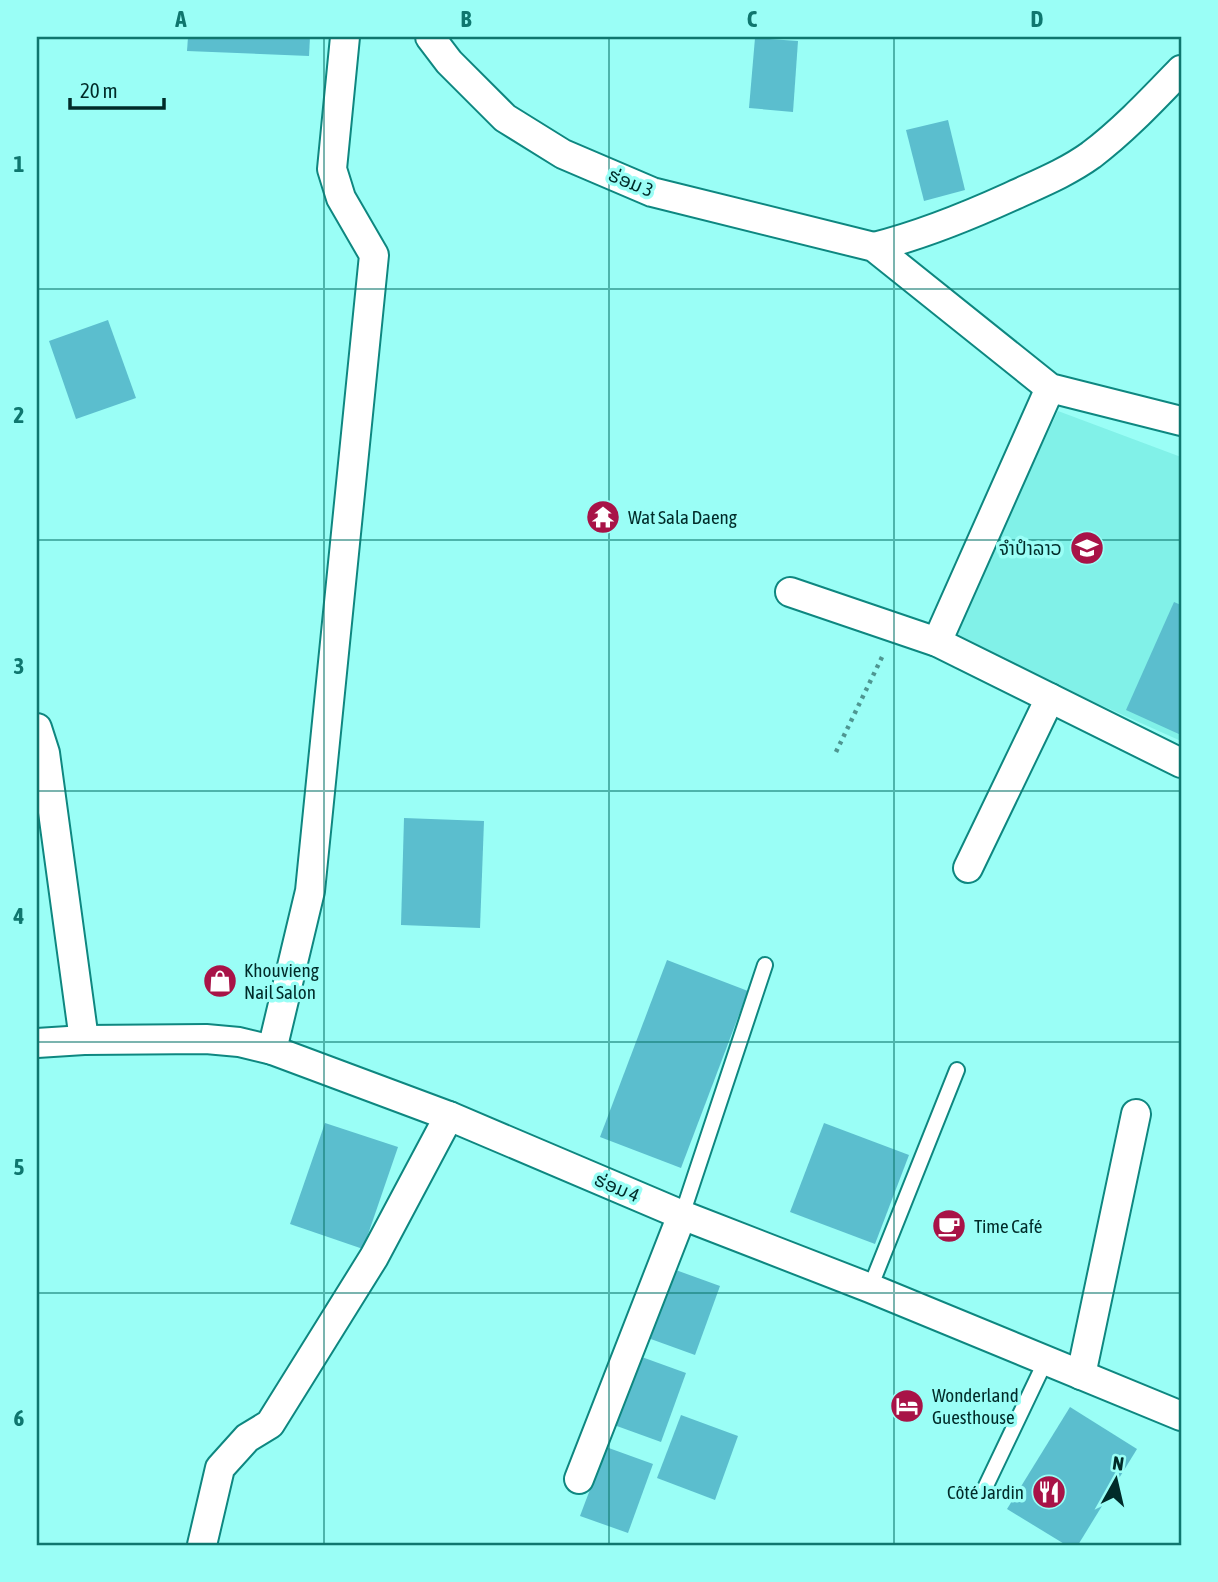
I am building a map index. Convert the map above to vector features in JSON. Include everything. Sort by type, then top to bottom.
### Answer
[{"type":"street","points":[[272,1050],[310,891],[374,255],[341,198],[332,169],[345,37]]},
{"type":"street","name":"ຮ່ອມ 3","points":[[430,37],[449,62],[505,118],[563,154],[652,192],[874,247]]},
{"type":"street","points":[[874,247],[912,238],[951,224],[1061,174],[1092,154],[1181,70]]},
{"type":"street","points":[[874,247],[1050,387],[1181,421]]},
{"type":"street","points":[[937,642],[1050,387]]},
{"type":"street","points":[[790,592],[937,642],[1181,763]]},
{"type":"street","points":[[968,868],[1050,698]]},
{"type":"street","points":[[37,728],[45,753],[84,1040]]},
{"type":"street","name":"ຮ່ອມ 4","points":[[37,1043],[205,1039],[239,1042],[272,1050],[449,1116],[682,1215],[870,1288],[1181,1416]]},
{"type":"street","points":[[1081,1375],[1136,1114]]},
{"type":"street","points":[[202,1545],[220,1468],[247,1438],[270,1424],[374,1257],[449,1116]]},
{"type":"street","points":[[579,1479],[682,1215]]},
{"type":"lane","points":[[682,1215],[765,965]]},
{"type":"lane","points":[[870,1288],[957,1070]]},
{"type":"lane","points":[[984,1490],[1046,1360]]},
{"type":"path","points":[[836,752],[896,629]]},
{"type":"shaded area","name":"ຈຳປຳລາວ","points":[[1058,411],[1181,457],[1181,741],[951,638]]},
{"type":"building","points":[[188,37],[310,37],[309,56],[187,51]]},
{"type":"building","points":[[755,38],[798,41],[793,112],[749,108]]},
{"type":"building","points":[[948,120],[965,190],[924,201],[906,130]]},
{"type":"building","points":[[108,320],[136,398],[76,419],[49,341]]},
{"type":"building","points":[[1174,602],[1181,605],[1181,735],[1126,710]]},
{"type":"building","points":[[404,818],[484,821],[480,928],[401,925]]},
{"type":"building","points":[[667,960],[748,991],[681,1168],[600,1137]]},
{"type":"building","points":[[325,1123],[398,1147],[363,1249],[290,1224]]},
{"type":"building","points":[[824,1123],[909,1155],[875,1244],[790,1212]]},
{"type":"building","points":[[673,1269],[720,1286],[695,1355],[648,1338]]},
{"type":"building","points":[[639,1356],[686,1373],[661,1442],[614,1425]]},
{"type":"building","points":[[1070,1407],[1137,1449],[1078,1545],[1066,1545],[1007,1509]]},
{"type":"building","points":[[681,1415],[738,1436],[715,1500],[657,1478]]},
{"type":"building","points":[[606,1447],[653,1464],[628,1533],[580,1516]]},
{"type":"place","name":"Wat Sala Daeng","points":[[603,517]]},
{"type":"place","name":"ຈຳປຳລາວ","points":[[1087,548]]},
{"type":"place","name":"Khouvieng Nail Salon","points":[[220,981]]},
{"type":"place","name":"Time Café","points":[[949,1226]]},
{"type":"place","name":"Wonderland Guesthouse","points":[[907,1406]]},
{"type":"place","name":"Côté Jardin","points":[[1049,1492]]}]
